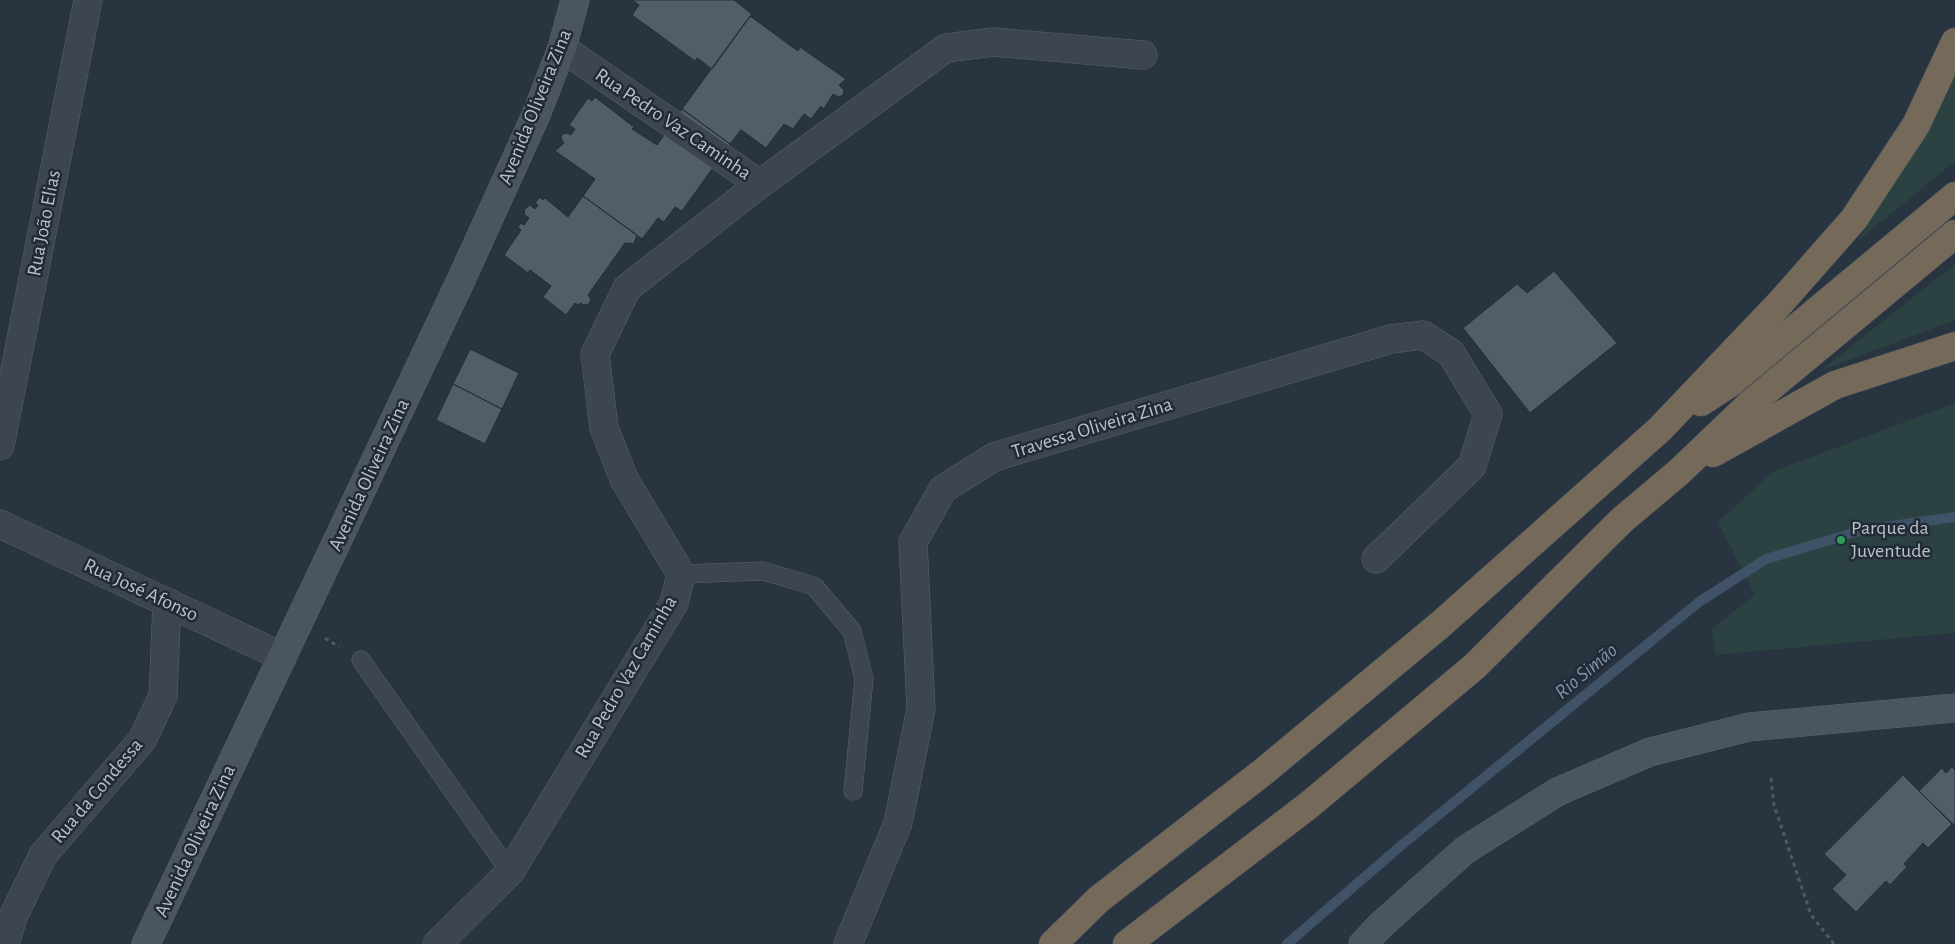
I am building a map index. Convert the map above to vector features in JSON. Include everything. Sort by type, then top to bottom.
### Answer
[{"type":"highway","points":[[1053,944],[1099,898],[1263,772],[1441,624],[1660,429],[1781,302],[1854,219],[1916,125],[1955,42]]},
{"type":"highway","points":[[1660,429],[1730,383],[1955,196]]},
{"type":"highway","points":[[1127,944],[1309,805],[1475,666],[1622,520],[1679,472],[1749,405],[1955,234]]},
{"type":"highway","points":[[1679,472],[1835,385],[1955,346]]},
{"type":"street","name":"Rua João Elias","points":[[0,446],[88,0]]},
{"type":"street","name":"Avenida Oliveira Zina","points":[[146,944],[281,656],[465,272],[536,115],[562,48],[575,0]]},
{"type":"street","points":[[760,184],[946,48],[993,42],[1143,55]]},
{"type":"street","name":"Rua Pedro Vaz Caminha","points":[[437,944],[510,872],[674,603],[681,574],[624,479],[607,437],[604,428],[595,354],[627,288],[760,184],[562,48]]},
{"type":"street","name":"Travessa Oliveira Zina","points":[[848,944],[898,823],[921,708],[913,542],[943,489],[994,457],[1391,339],[1423,335],[1452,353],[1488,414],[1472,466],[1376,559]]},
{"type":"street","name":"Rua José Afonso","points":[[1,522],[20,534],[281,656]]},
{"type":"street","name":"Rua da Condessa","points":[[5,944],[12,917],[43,855],[142,740],[162,696],[167,602]]},
{"type":"street","points":[[1363,944],[1381,925],[1465,850],[1557,792],[1650,752],[1749,726],[1955,708]]},
{"type":"lane","points":[[681,574],[763,571],[814,586],[852,631],[864,679],[853,790]]},
{"type":"lane","points":[[360,660],[510,872]]},
{"type":"path","points":[[1771,778],[1774,805],[1811,915],[1834,944]]},
{"type":"green space","points":[[1955,70],[1955,161],[1857,242],[1945,93]]},
{"type":"green space","points":[[1955,264],[1955,320],[1820,371]]},
{"type":"green space","name":"Parque da Juventude","points":[[1955,403],[1955,633],[1716,655],[1711,629],[1755,595],[1718,522],[1774,471]]},
{"type":"building","points":[[632,0],[734,0],[752,14],[712,69],[697,58],[695,61],[632,15],[639,5]]},
{"type":"building","points":[[750,16],[798,51],[800,47],[846,79],[839,85],[844,90],[843,95],[839,97],[833,94],[824,109],[821,106],[811,119],[804,114],[793,129],[784,124],[766,148],[741,130],[730,144],[682,109]]},
{"type":"building","points":[[595,97],[634,127],[632,129],[657,145],[682,109],[730,144],[682,211],[675,207],[664,222],[658,218],[642,239],[583,196],[595,179],[555,151],[564,143],[561,138],[562,134],[567,133],[571,135],[575,129],[569,125],[588,98],[592,101]]},
{"type":"building","points":[[583,196],[637,235],[634,244],[625,243],[588,295],[591,299],[589,304],[584,305],[580,303],[579,306],[575,303],[566,315],[543,297],[551,286],[530,270],[528,273],[504,255],[521,230],[518,227],[521,223],[524,225],[529,218],[524,214],[525,209],[530,205],[535,209],[538,205],[535,203],[540,197],[543,200],[545,198],[568,217]]},
{"type":"building","points":[[1554,271],[1617,343],[1530,413],[1463,328],[1517,284],[1527,293]]},
{"type":"building","points":[[470,349],[519,373],[502,409],[453,384]]},
{"type":"building","points":[[453,384],[502,409],[485,444],[436,420]]},
{"type":"building","points":[[1952,767],[1955,770],[1955,826],[1919,791],[1942,768],[1946,773]]},
{"type":"building","points":[[1903,775],[1952,824],[1928,848],[1923,843],[1904,864],[1907,867],[1890,885],[1886,881],[1856,912],[1832,889],[1846,875],[1824,854]]},
{"type":"waterway","name":"Rio Simão","points":[[1287,944],[1403,844],[1699,602],[1766,559],[1863,530],[1955,517]]},
{"type":"place","name":"Parque da Juventude","points":[[1841,540]]}]
